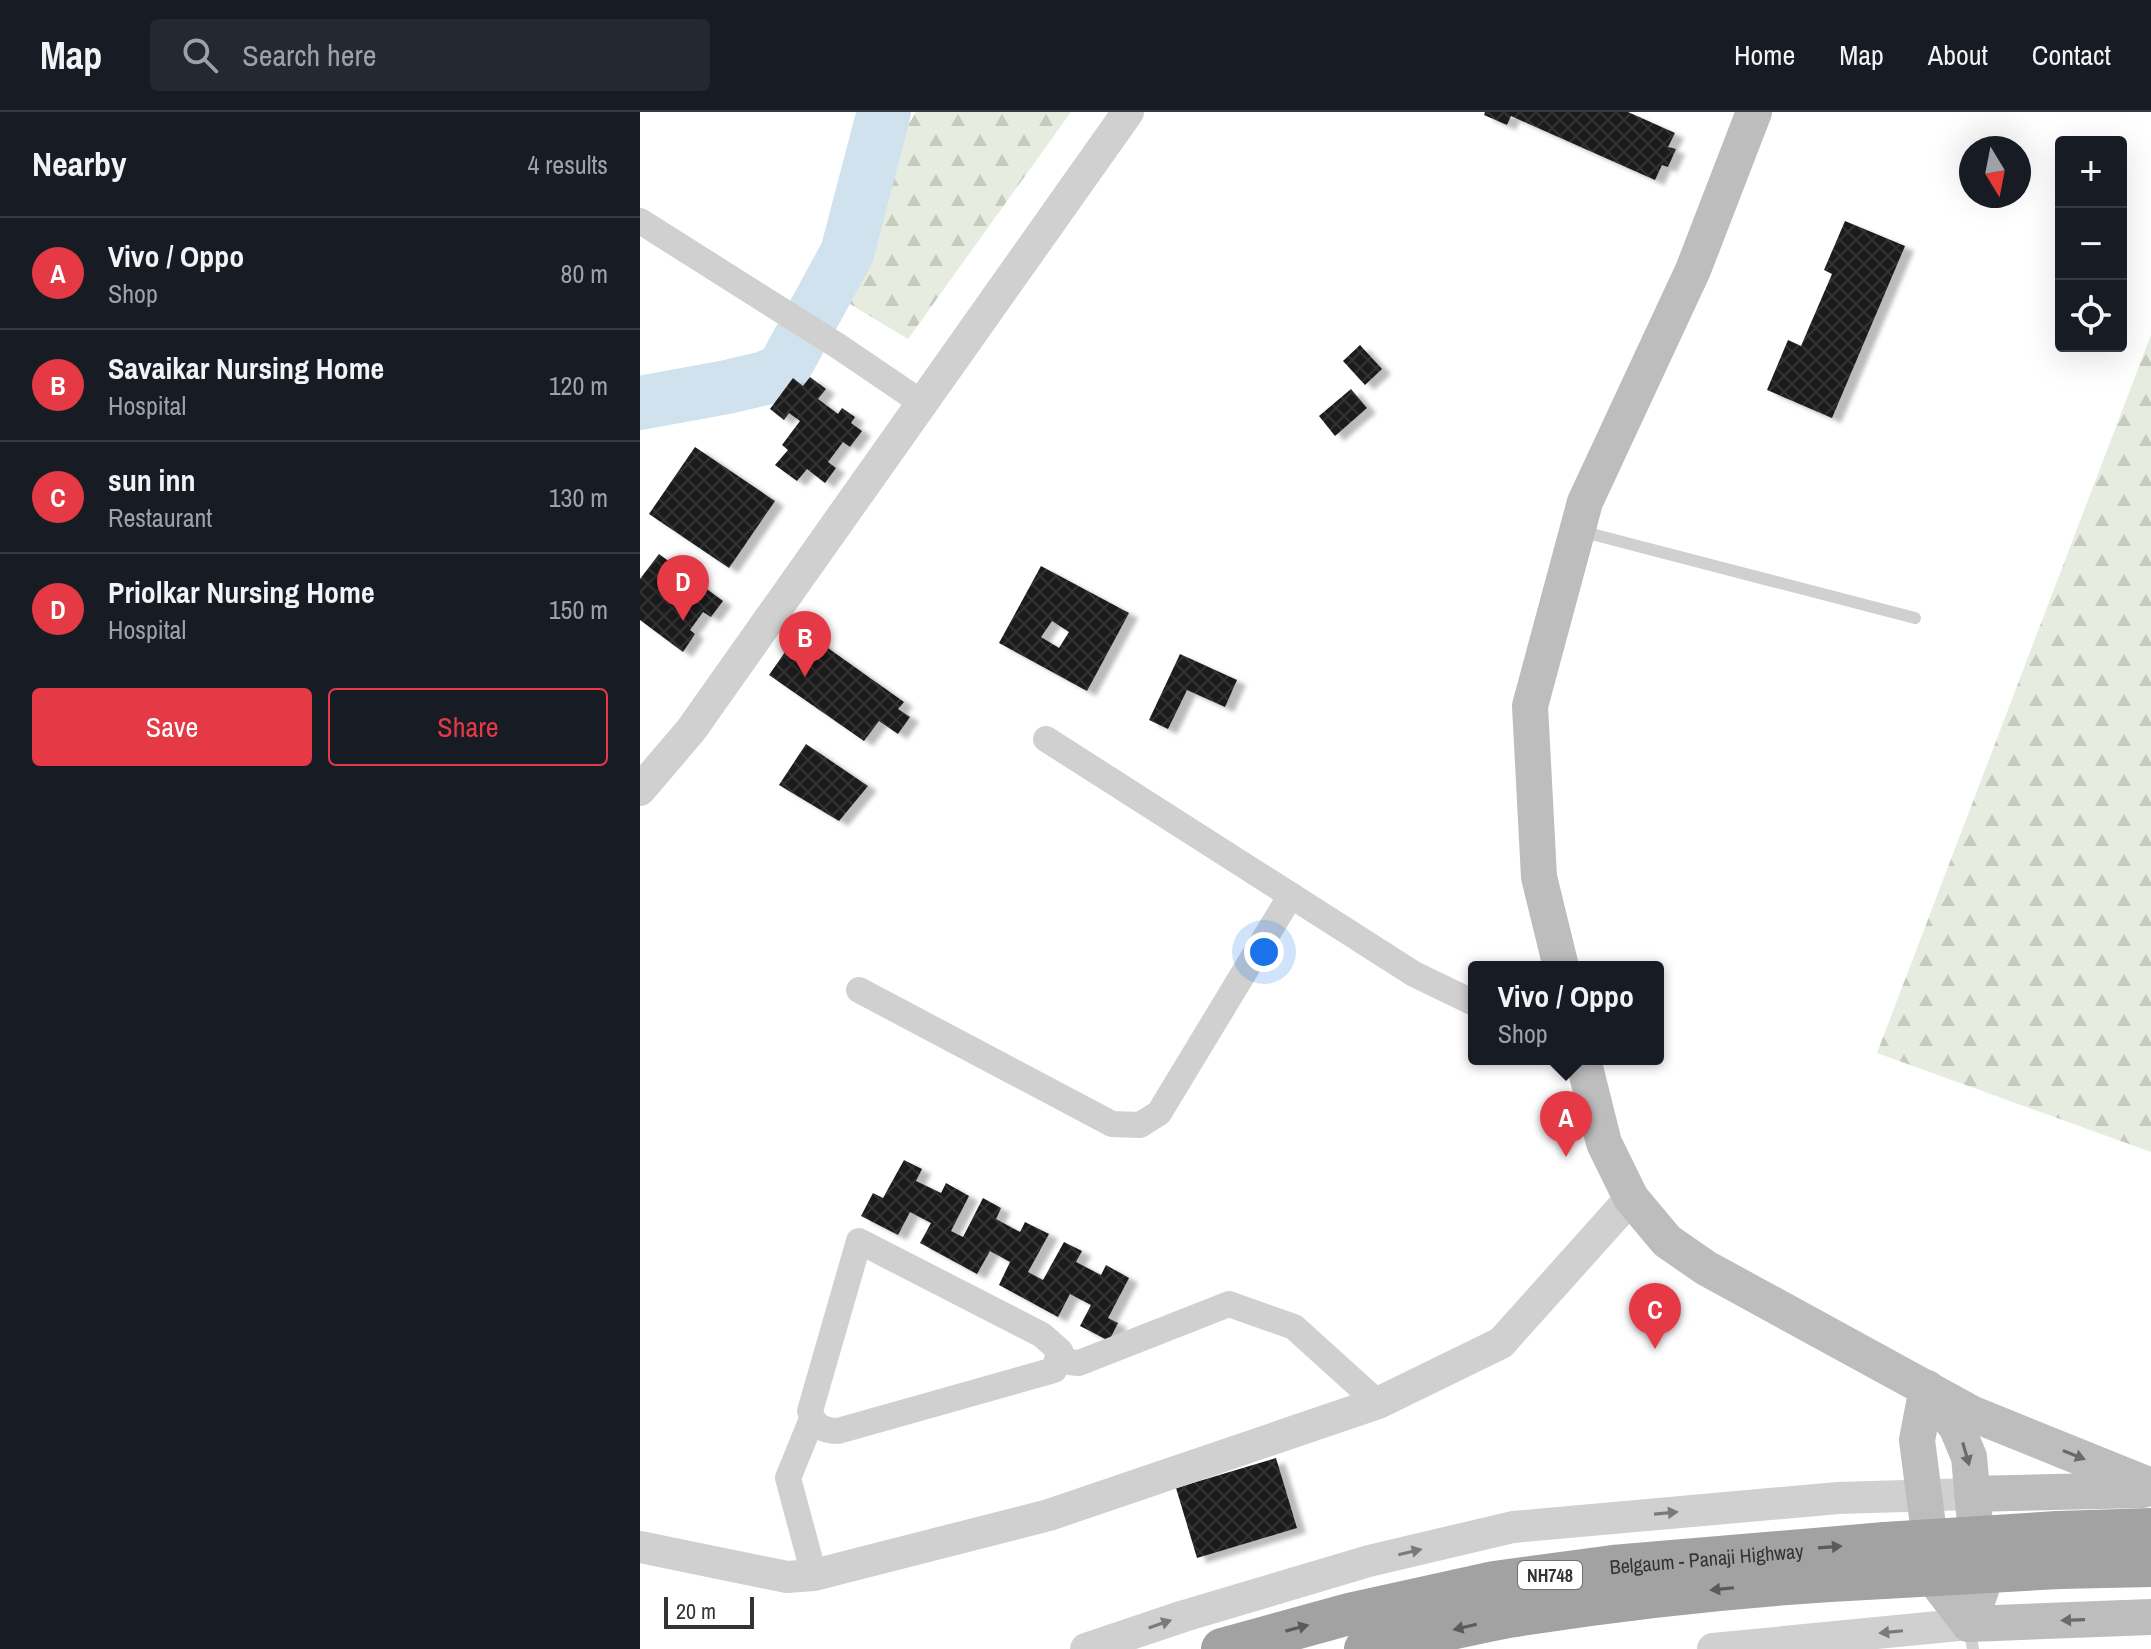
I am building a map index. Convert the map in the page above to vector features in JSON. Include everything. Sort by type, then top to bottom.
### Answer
[{"type":"highway","name":"Belgaum - Panaji Highway","points":[[1222,1649],[1349,1614],[1494,1582],[1613,1566],[1885,1560],[2058,1550],[2151,1529]]},
{"type":"highway","name":"Belgaum - Panaji Highway","points":[[2058,1550],[2151,1566]]},
{"type":"highway","name":"Belgaum - Panaji Highway","points":[[1365,1649],[1504,1618],[1625,1599],[1784,1583],[1885,1560]]},
{"type":"main road","points":[[1560,961],[1539,877],[1530,706],[1585,502],[1693,270],[1754,112]]},
{"type":"main road","points":[[1584,1065],[1604,1143],[1631,1198],[1667,1241],[1706,1268],[1973,1414],[2151,1488]]},
{"type":"main road","points":[[1927,1388],[1957,1428],[1969,1457],[1981,1590],[1971,1637]]},
{"type":"main road","points":[[1927,1388],[1917,1440],[1935,1580],[1971,1637]]},
{"type":"main road","points":[[1972,1494],[2151,1488]]},
{"type":"main road","points":[[1971,1637],[2151,1617]]},
{"type":"street","points":[[640,790],[691,730],[1128,112]]},
{"type":"street","points":[[640,221],[922,403]]},
{"type":"street","points":[[1046,739],[1414,974],[1468,1000]]},
{"type":"street","points":[[859,990],[1112,1124],[1140,1125],[1159,1113],[1291,895]]},
{"type":"street","points":[[640,1547],[787,1577],[814,1575],[1049,1515],[1378,1403],[1501,1343],[1631,1198]]},
{"type":"street","points":[[859,1241],[1042,1335],[1060,1351],[1054,1370],[838,1431],[827,1431],[812,1419],[810,1411],[859,1241]]},
{"type":"street","points":[[1057,1361],[1079,1363],[1229,1304],[1294,1327],[1378,1403]]},
{"type":"street","points":[[812,1419],[788,1478],[814,1575]]},
{"type":"street","points":[[1086,1649],[1184,1616],[1369,1561],[1513,1527],[1838,1498],[1972,1494]]},
{"type":"street","points":[[1713,1649],[1971,1637]]},
{"type":"lane","points":[[1577,530],[1915,618]]},
{"type":"green space","points":[[916,112],[1071,112],[908,339],[815,283]]},
{"type":"green space","points":[[2151,335],[2151,1152],[1877,1053]]},
{"type":"building","points":[[1485,112],[1628,112],[1675,133],[1668,147],[1676,149],[1668,167],[1662,165],[1655,180],[1511,116],[1507,125],[1484,115]]},
{"type":"building","points":[[1845,221],[1905,246],[1832,418],[1767,390],[1788,340],[1801,346],[1832,274],[1824,270]]},
{"type":"building","points":[[1360,345],[1382,369],[1365,385],[1343,361]]},
{"type":"building","points":[[810,377],[826,389],[818,399],[838,414],[842,408],[855,417],[851,423],[862,431],[850,447],[843,442],[828,462],[836,468],[825,483],[807,469],[797,481],[775,465],[788,450],[782,445],[800,421],[789,413],[784,420],[770,409],[793,378],[803,386]]},
{"type":"building","points":[[1351,389],[1367,408],[1335,436],[1319,416]]},
{"type":"building","points":[[695,447],[775,501],[729,568],[649,514]]},
{"type":"building","points":[[659,554],[723,601],[711,617],[703,612],[690,630],[695,634],[683,652],[640,620],[640,579]]},
{"type":"building","points":[[1041,566],[1129,613],[1087,691],[999,643]],"holes":[[[1052,621],[1069,632],[1059,648],[1041,637]]]},
{"type":"building","points":[[801,629],[904,702],[898,709],[910,717],[898,734],[879,721],[864,741],[769,675]]},
{"type":"building","points":[[1180,654],[1237,680],[1225,707],[1187,690],[1168,729],[1149,720]]},
{"type":"building","points":[[806,744],[868,786],[839,821],[779,785]]},
{"type":"building","points":[[904,1160],[922,1169],[916,1181],[941,1193],[946,1183],[969,1196],[951,1231],[963,1237],[983,1198],[1001,1208],[996,1219],[1020,1232],[1025,1222],[1049,1234],[1028,1272],[1043,1280],[1064,1242],[1082,1251],[1076,1262],[1101,1275],[1106,1265],[1129,1278],[1108,1318],[1118,1323],[1109,1341],[1080,1326],[1091,1305],[1070,1294],[1058,1317],[999,1285],[1010,1262],[990,1251],[977,1274],[920,1243],[931,1223],[910,1212],[898,1235],[861,1216],[873,1193],[883,1198]]},
{"type":"building","points":[[1276,1458],[1297,1528],[1197,1558],[1176,1488]]},
{"type":"waterway","points":[[640,403],[727,387],[765,378],[783,370],[847,253],[884,112]]},
{"type":"place","name":"Priolkar Nursing Home","points":[[683,621]]},
{"type":"place","name":"Savaikar Nursing Home","points":[[805,677]]},
{"type":"place","name":"Vivo / Oppo","points":[[1566,1157]]},
{"type":"place","name":"sun inn","points":[[1655,1349]]}]
